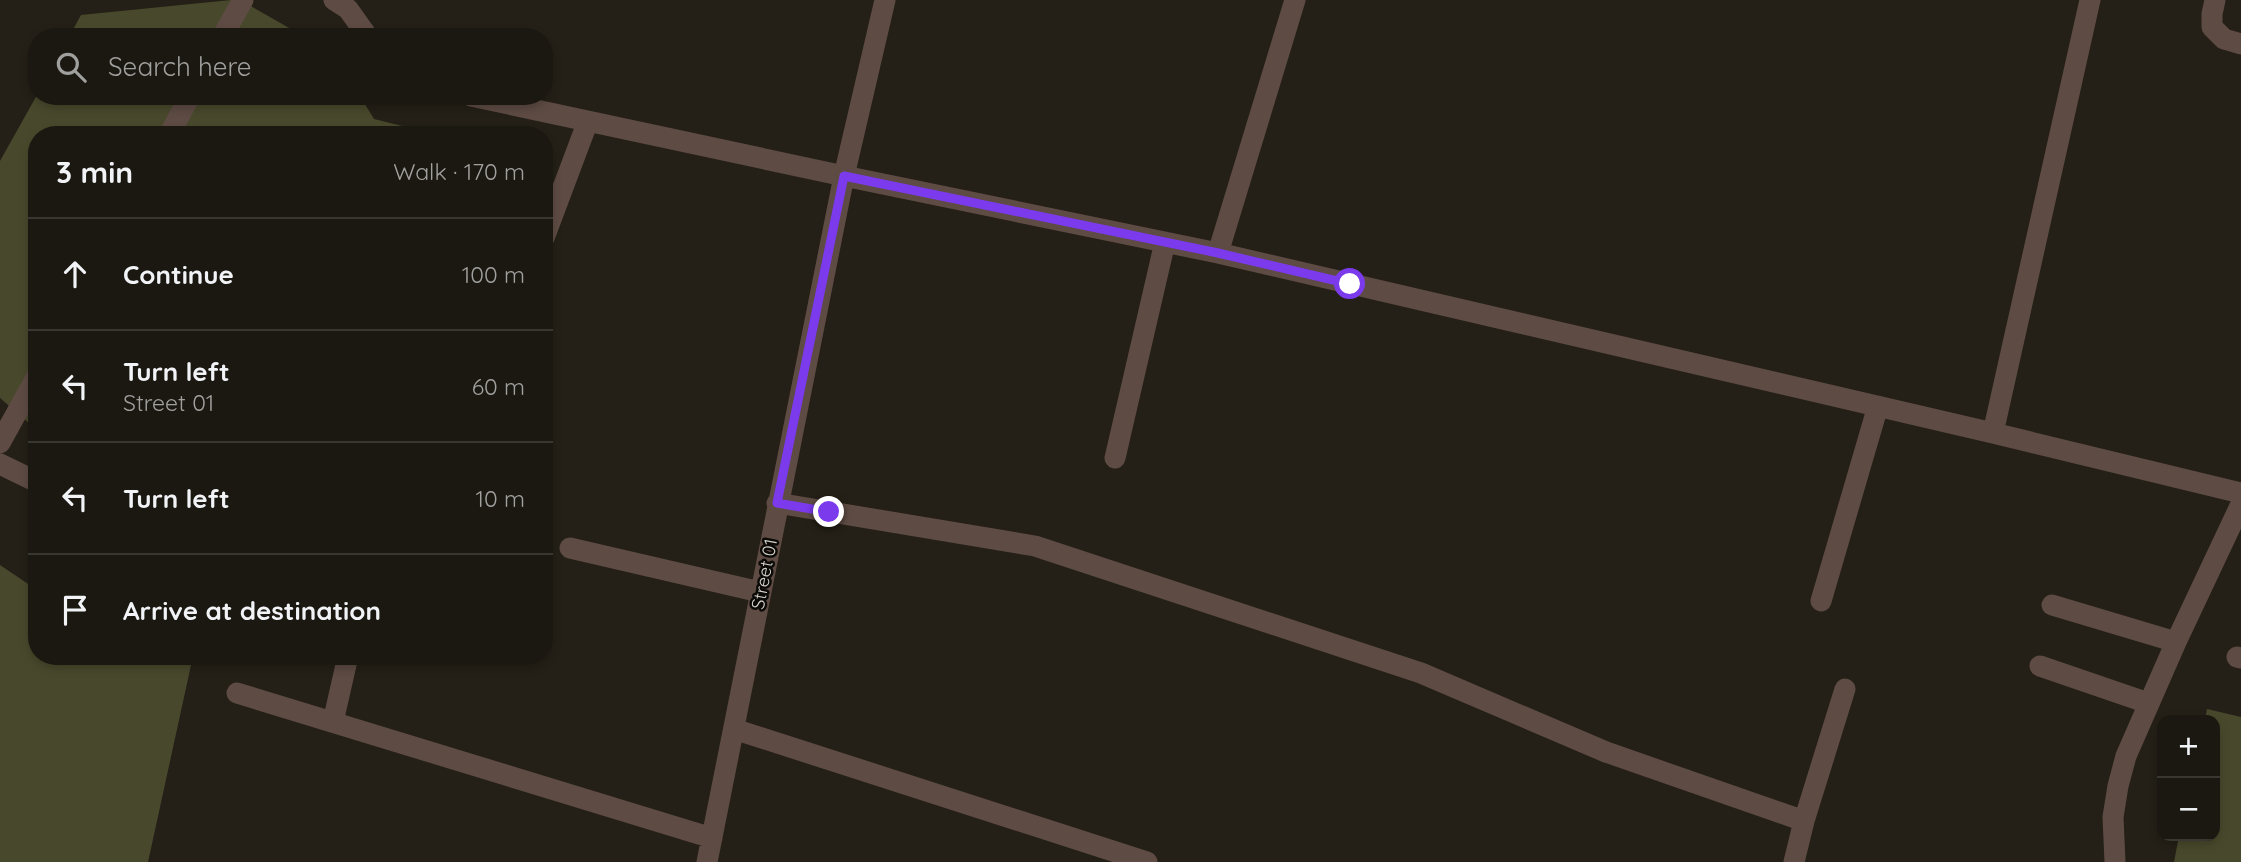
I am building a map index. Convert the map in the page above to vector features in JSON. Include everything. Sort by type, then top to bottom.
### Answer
[{"type":"street","points":[[227,28],[243,0]]},
{"type":"street","points":[[334,0],[348,9],[362,28]]},
{"type":"street","name":"Street 01","points":[[707,862],[844,176],[885,0]]},
{"type":"street","points":[[1218,253],[1294,0]]},
{"type":"street","points":[[1993,433],[2090,0]]},
{"type":"street","points":[[2215,0],[2212,27],[2224,39],[2241,44]]},
{"type":"street","points":[[174,126],[185,105]]},
{"type":"street","points":[[513,105],[1218,253],[2241,493]]},
{"type":"street","points":[[553,214],[588,121]]},
{"type":"street","points":[[1115,458],[1166,242]]},
{"type":"street","points":[[0,443],[28,392]]},
{"type":"street","points":[[1821,601],[1878,406]]},
{"type":"street","points":[[0,464],[28,478]]},
{"type":"street","points":[[777,503],[1035,546],[1421,673],[1606,752],[1804,821]]},
{"type":"street","points":[[2115,862],[2113,817],[2126,756],[2175,642],[2241,504]]},
{"type":"street","points":[[570,548],[760,592]]},
{"type":"street","points":[[2052,605],[2175,642]]},
{"type":"street","points":[[333,722],[346,665]]},
{"type":"street","points":[[2040,666],[2148,703]]},
{"type":"street","points":[[1794,862],[1845,689]]},
{"type":"street","points":[[237,693],[712,838]]},
{"type":"street","points":[[734,729],[1147,862]]},
{"type":"green space","points":[[240,0],[289,28],[74,28],[81,15]]},
{"type":"green space","points":[[31,105],[365,105],[374,119],[402,126],[28,126],[28,422],[0,398],[0,161]]},
{"type":"green space","points":[[0,565],[28,584],[28,665],[191,665],[148,862],[0,862]]},
{"type":"green space","points":[[2207,709],[2241,717],[2241,862],[2174,862],[2178,841],[2220,841],[2220,715],[2206,715]]},
{"type":"route","points":[[829,512],[777,503],[844,176],[1218,253],[1350,284]]}]
